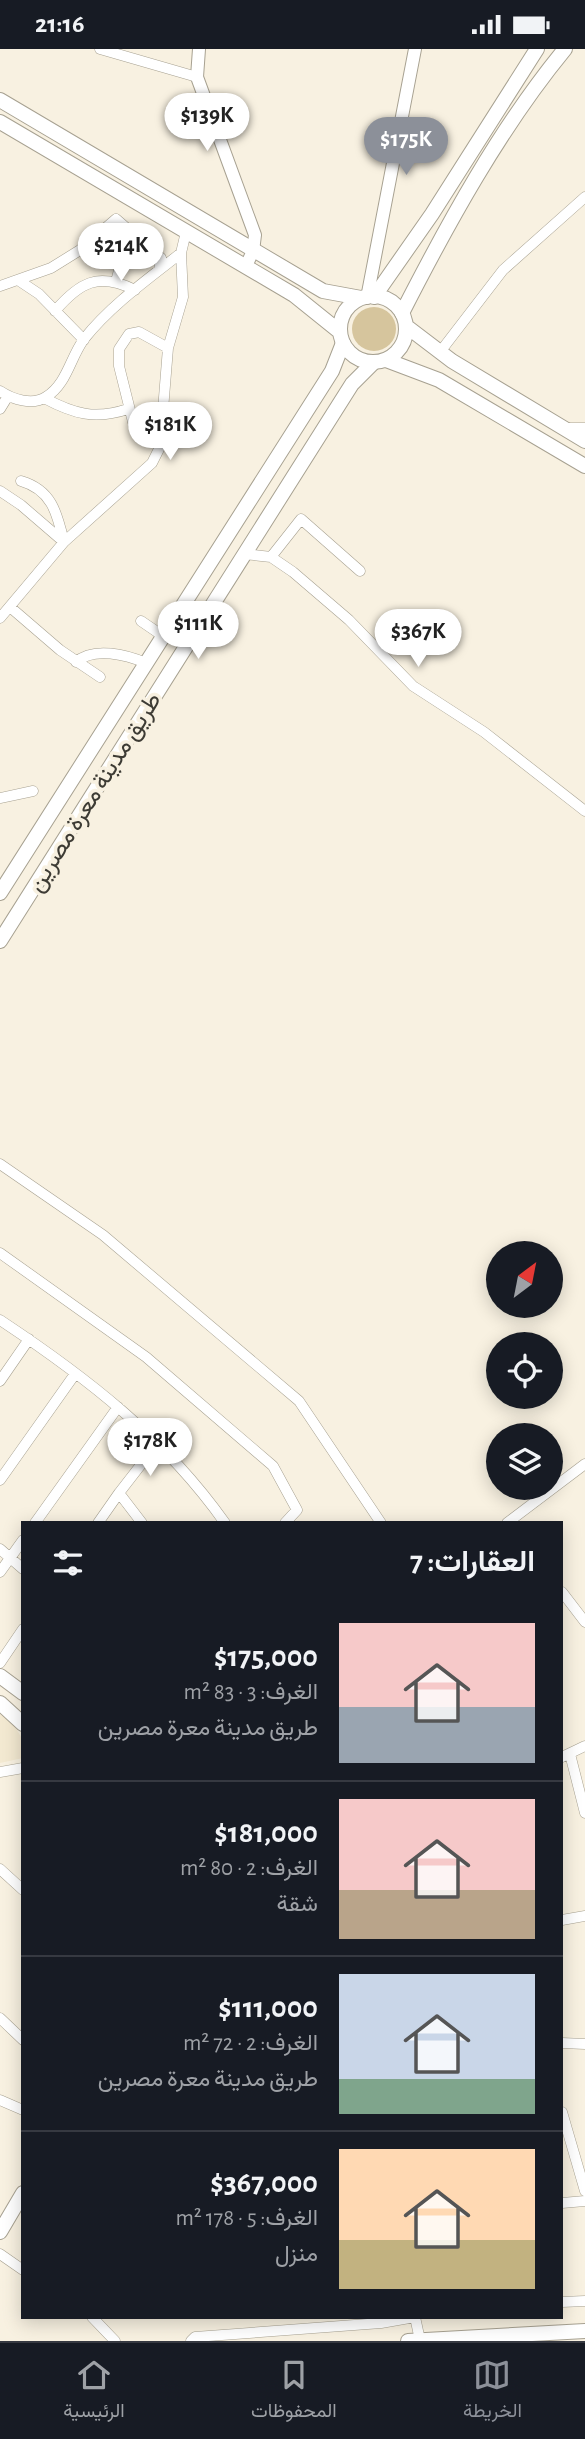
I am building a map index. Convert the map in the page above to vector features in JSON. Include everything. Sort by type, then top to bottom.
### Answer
[{"type":"main road","points":[[341,338],[345,311],[368,297],[432,214],[537,49]]},
{"type":"main road","points":[[380,361],[401,346],[404,320],[423,268],[493,153],[565,49]]},
{"type":"main road","points":[[0,100],[323,291],[389,301],[404,320],[440,352],[585,441]]},
{"type":"main road","points":[[0,123],[294,295],[341,338],[355,357],[380,361],[439,380],[585,466]]},
{"type":"main road","name":"طريق مدينة معرة مصرين","points":[[0,893],[332,371],[341,338]]},
{"type":"main road","name":"طريق مدينة معرة مصرين","points":[[0,941],[352,384],[380,361]]},
{"type":"main road","points":[[0,1676],[21,1692]]},
{"type":"main road","points":[[0,1703],[21,1722]]},
{"type":"main road","points":[[0,2232],[21,2196]]},
{"type":"main road","points":[[0,2244],[21,2213]]},
{"type":"main road","points":[[408,2341],[585,2332]]},
{"type":"street","points":[[100,49],[197,77]]},
{"type":"street","points":[[199,49],[197,77],[253,229],[253,251],[246,266]]},
{"type":"street","points":[[368,297],[415,49]]},
{"type":"street","points":[[440,352],[503,269],[585,197]]},
{"type":"street","points":[[0,286],[51,268],[116,219],[161,258],[158,271]]},
{"type":"street","points":[[0,618],[64,542],[152,463],[159,447],[168,348],[183,297],[181,253],[186,232]]},
{"type":"street","points":[[0,409],[4,393],[22,401],[44,398],[61,383],[84,340],[135,290],[181,253]]},
{"type":"street","points":[[116,282],[121,262]]},
{"type":"street","points":[[18,280],[39,294],[84,340]]},
{"type":"street","points":[[55,311],[78,286],[116,282],[135,290]]},
{"type":"street","points":[[160,435],[138,430],[128,409],[119,366],[119,349],[129,334],[139,332],[168,348]]},
{"type":"street","points":[[44,398],[69,412],[86,416],[100,417],[128,409]]},
{"type":"street","points":[[562,428],[585,428]]},
{"type":"street","points":[[21,481],[39,489],[50,499],[64,542]]},
{"type":"street","points":[[0,491],[21,505],[64,542]]},
{"type":"street","points":[[271,557],[301,519],[360,571]]},
{"type":"street","points":[[244,554],[271,557],[293,572],[349,620],[413,686],[484,732],[585,811]]},
{"type":"street","points":[[10,607],[76,662],[100,677]]},
{"type":"street","points":[[141,621],[163,636]]},
{"type":"street","points":[[76,662],[84,656],[118,653],[146,663]]},
{"type":"street","points":[[0,798],[33,792]]},
{"type":"street","points":[[0,1164],[103,1235],[299,1401],[380,1521]]},
{"type":"street","points":[[0,1253],[146,1357],[273,1466],[297,1510],[287,1521]]},
{"type":"street","points":[[0,1320],[118,1406],[188,1472],[224,1521]]},
{"type":"street","points":[[0,1381],[29,1339]]},
{"type":"street","points":[[0,1480],[75,1374]]},
{"type":"street","points":[[36,1521],[118,1406]]},
{"type":"street","points":[[99,1521],[157,1444]]},
{"type":"street","points":[[508,1521],[585,1464]]},
{"type":"street","points":[[119,1493],[140,1521]]},
{"type":"street","points":[[0,1572],[21,1543]]},
{"type":"street","points":[[0,1549],[21,1567]]},
{"type":"street","points":[[563,1593],[585,1622]]},
{"type":"street","points":[[0,1663],[21,1632]]},
{"type":"street","points":[[585,1746],[566,1756],[585,1813]]},
{"type":"street","points":[[0,1772],[21,1768]]},
{"type":"street","points":[[0,1869],[21,1888]]},
{"type":"street","points":[[563,1920],[585,1916]]},
{"type":"street","points":[[0,2018],[21,2038]]},
{"type":"street","points":[[563,2043],[585,2044]]},
{"type":"street","points":[[1,2103],[21,2109]]},
{"type":"street","points":[[563,2115],[585,2191]]},
{"type":"street","points":[[563,2203],[585,2201]]},
{"type":"street","points":[[0,2254],[21,2269]]},
{"type":"street","points":[[563,2302],[585,2301]]},
{"type":"street","points":[[94,2319],[115,2341]]},
{"type":"street","points":[[191,2341],[195,2337],[404,2319]]},
{"type":"street","points":[[415,2319],[420,2340]]},
{"type":"shaded area","points":[[374,307],[383,308],[390,313],[395,320],[395,338],[390,345],[383,350],[374,351],[365,350],[358,345],[353,338],[352,329],[353,320],[358,313],[365,308]]},
{"type":"shaded area","points":[[0,1714],[12,1722],[21,1737],[21,1758],[0,1763]]}]
